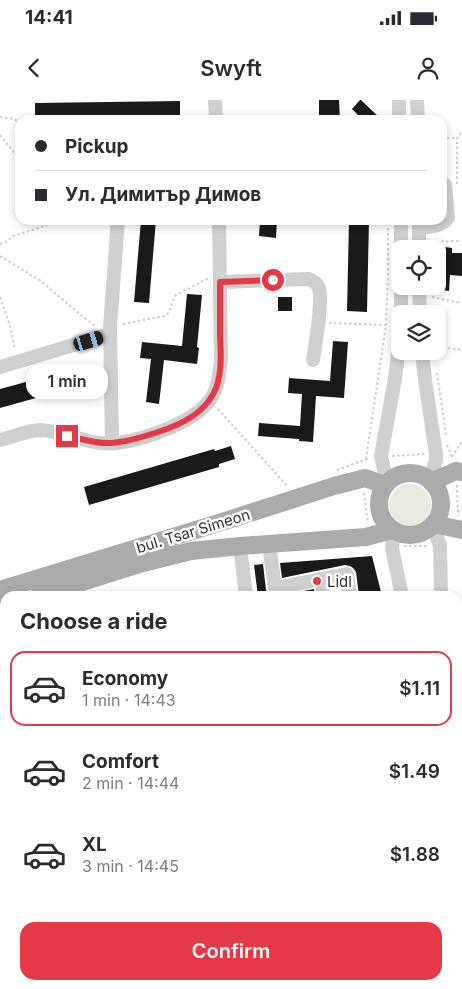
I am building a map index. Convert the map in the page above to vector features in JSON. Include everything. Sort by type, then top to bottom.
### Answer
[{"type":"main road","points":[[431,481],[456,471],[460,477]]},
{"type":"main road","points":[[412,473],[422,475],[431,481],[437,489],[441,507],[439,516],[433,525],[424,532],[414,535],[403,535],[386,524],[381,517],[379,501],[381,492],[386,484],[394,477],[412,473]]},
{"type":"main road","name":"bul. Tsar Simeon","points":[[0,590],[334,486],[365,478],[386,484]]},
{"type":"main road","points":[[433,525],[460,524]]},
{"type":"main road","name":"bul. Tsar Simeon","points":[[54,591],[143,563],[191,551],[366,537],[393,530]]},
{"type":"street","points":[[215,100],[216,115]]},
{"type":"street","points":[[399,100],[399,115]]},
{"type":"street","points":[[418,100],[418,115]]},
{"type":"street","points":[[447,219],[451,186]]},
{"type":"street","points":[[112,443],[109,332],[118,225]]},
{"type":"street","points":[[0,440],[40,430],[100,443],[129,441],[166,430],[194,416],[204,407],[216,388],[221,361],[219,225]]},
{"type":"street","points":[[400,225],[401,240]]},
{"type":"street","points":[[419,225],[424,240]]},
{"type":"street","points":[[220,278],[309,279],[316,283],[320,291],[319,323],[313,360]]},
{"type":"street","points":[[0,367],[109,332]]},
{"type":"street","points":[[386,484],[381,456],[397,360]]},
{"type":"street","points":[[423,360],[436,454],[431,481]]},
{"type":"street","points":[[433,525],[440,545],[441,591]]},
{"type":"street","points":[[393,530],[392,548],[401,591]]},
{"type":"street","points":[[269,544],[275,588],[347,574],[349,591]]},
{"type":"street","points":[[240,546],[245,591]]},
{"type":"street","points":[[320,579],[323,591]]},
{"type":"path","points":[[0,117],[15,120]]},
{"type":"path","points":[[451,186],[457,138],[462,131]]},
{"type":"path","points":[[0,135],[15,154]]},
{"type":"path","points":[[447,138],[457,138]]},
{"type":"path","points":[[0,244],[13,236],[47,225]]},
{"type":"path","points":[[366,459],[386,324],[388,225]]},
{"type":"path","points":[[446,243],[462,241]]},
{"type":"path","points":[[0,256],[41,281],[109,332],[165,316],[170,311],[176,295],[212,276],[220,278]]},
{"type":"path","points":[[0,297],[10,326],[18,362]]},
{"type":"path","points":[[432,297],[462,302]]},
{"type":"path","points":[[319,323],[386,324]]},
{"type":"path","points":[[446,349],[462,350]]},
{"type":"path","points":[[436,369],[446,437]]},
{"type":"path","points":[[210,400],[288,487]]},
{"type":"path","points":[[447,444],[452,457],[462,441]]},
{"type":"path","points":[[395,456],[430,454]]},
{"type":"path","points":[[460,477],[460,524]]},
{"type":"path","points":[[364,493],[369,525]]},
{"type":"path","points":[[402,547],[432,545]]},
{"type":"shaded area","points":[[414,484],[422,487],[428,493],[431,505],[428,517],[422,523],[406,526],[398,523],[392,517],[389,501],[392,493],[398,487]]},
{"type":"building","points":[[319,100],[339,100],[340,115],[319,115]]},
{"type":"building","points":[[361,100],[377,115],[358,115],[352,109]]},
{"type":"building","points":[[180,101],[180,115],[35,115],[35,103]]},
{"type":"building","points":[[141,225],[156,225],[149,303],[134,302]]},
{"type":"building","points":[[260,225],[277,225],[276,238],[259,236]]},
{"type":"building","points":[[349,225],[369,225],[367,312],[347,311]]},
{"type":"building","points":[[446,247],[452,248],[452,253],[462,253],[462,276],[450,275],[449,291],[446,291]]},
{"type":"building","points":[[187,294],[202,295],[197,364],[164,360],[159,404],[146,402],[151,359],[140,358],[142,342],[182,346]]},
{"type":"building","points":[[278,297],[292,297],[292,311],[278,311]]},
{"type":"building","points":[[333,341],[348,342],[344,398],[316,396],[313,442],[258,436],[259,423],[300,426],[302,394],[288,393],[289,378],[330,381]]},
{"type":"building","points":[[81,367],[86,384],[0,408],[0,389]]},
{"type":"building","points":[[231,446],[235,459],[219,464],[219,467],[89,505],[84,487],[214,449],[215,451]]},
{"type":"building","points":[[372,556],[381,591],[358,591],[356,572],[350,566],[345,565],[282,578],[280,563]]},
{"type":"building","points":[[263,564],[267,591],[257,591],[254,565]]},
{"type":"place","name":"Lidl","points":[[317,581]]},
{"type":"route","points":[[67,436],[100,443],[129,441],[166,430],[194,416],[210,400],[219,376],[221,361],[220,282],[273,280]]}]
